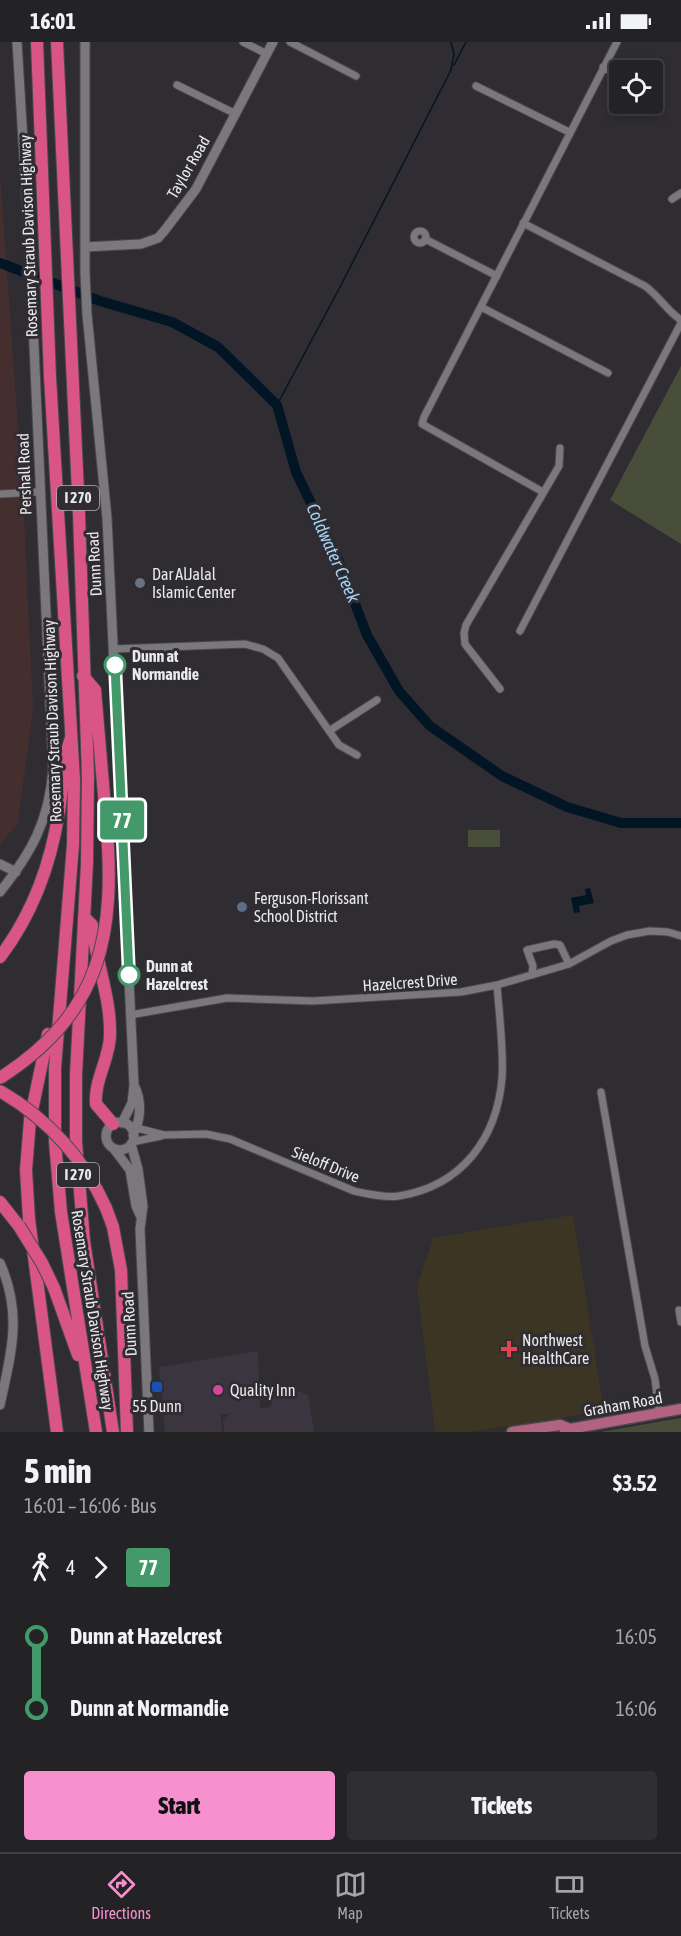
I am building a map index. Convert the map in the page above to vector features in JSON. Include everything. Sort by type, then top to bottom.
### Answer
[{"type":"highway","name":"Rosemary Straub Davison Highway","points":[[37,42],[44,257],[72,735],[72,845],[54,1089],[56,1167],[62,1222],[96,1432]]},
{"type":"highway","name":"Rosemary Straub Davison Highway","points":[[57,42],[79,514],[88,799],[76,1075],[78,1175],[87,1264],[113,1432]]},
{"type":"highway","points":[[0,1078],[30,1057],[58,1030],[80,999],[98,962],[104,940],[109,906],[110,867],[95,690],[83,676]]},
{"type":"highway","points":[[0,957],[19,929],[44,872],[59,813],[65,754],[72,735]]},
{"type":"highway","points":[[84,917],[92,925],[110,1021],[111,1039],[96,1104],[128,1132]]},
{"type":"highway","points":[[57,1432],[29,1219],[26,1170],[30,1120],[51,1016],[61,990]]},
{"type":"highway","points":[[0,1091],[35,1114],[67,1144],[92,1180],[106,1208],[121,1270],[127,1432]]},
{"type":"highway","points":[[0,1202],[19,1226],[42,1263],[54,1288],[87,1378]]},
{"type":"main road","name":"Graham Road","points":[[512,1432],[560,1425],[568,1430],[681,1409]]},
{"type":"street","name":"Pershall Road","points":[[0,892],[16,872],[40,831],[47,810],[52,780],[30,257],[17,42]]},
{"type":"street","name":"Dunn Road","points":[[85,42],[85,273],[107,518],[134,1085],[128,1132],[138,1170],[143,1206],[140,1215],[149,1432]]},
{"type":"street","points":[[243,42],[267,54]]},
{"type":"street","name":"Taylor Road","points":[[85,247],[141,244],[158,238],[196,189],[273,42]]},
{"type":"street","points":[[291,42],[356,75]]},
{"type":"street","points":[[543,492],[422,424],[569,132],[617,42]]},
{"type":"street","points":[[603,67],[609,70]]},
{"type":"street","points":[[177,85],[236,114]]},
{"type":"street","points":[[476,86],[569,132]]},
{"type":"street","points":[[672,199],[681,193]]},
{"type":"street","points":[[520,632],[681,322],[645,286],[523,223]]},
{"type":"street","points":[[425,239],[497,276]]},
{"type":"street","points":[[481,307],[608,373]]},
{"type":"street","points":[[500,689],[465,644],[464,633],[466,625],[559,466],[560,448]]},
{"type":"street","points":[[0,494],[39,492]]},
{"type":"street","points":[[114,649],[245,644],[263,649],[278,658],[339,745],[357,755]]},
{"type":"street","points":[[329,731],[377,700]]},
{"type":"street","points":[[0,864],[16,872]]},
{"type":"street","name":"Hazelcrest Drive","points":[[130,1015],[228,998],[342,1000],[461,992],[497,985],[569,964],[627,935],[650,931],[668,932],[681,936]]},
{"type":"street","points":[[532,975],[527,950],[554,944],[560,945],[569,964]]},
{"type":"street","name":"Sieloff Drive","points":[[128,1132],[164,1135],[206,1134],[230,1139],[347,1190],[398,1196],[426,1190],[451,1176],[474,1156],[488,1134],[498,1107],[502,1076],[497,985]]},
{"type":"street","name":"Dunn Road","points":[[128,1132],[139,1121],[138,1094],[134,1085]]},
{"type":"street","points":[[601,1092],[645,1346],[655,1379],[659,1413]]},
{"type":"street","points":[[107,1131],[128,1132],[122,1150],[114,1149],[106,1139],[107,1131]]},
{"type":"street","name":"Sieloff Drive","points":[[128,1132],[164,1135]]},
{"type":"street","name":"Dunn Road","points":[[114,1149],[130,1170],[136,1206],[140,1215]]},
{"type":"street","points":[[0,1263],[10,1291],[14,1322],[14,1342],[0,1405]]},
{"type":"street","points":[[679,1310],[681,1322]]},
{"type":"shaded area","points":[[0,173],[23,498],[33,709],[18,823],[0,844]]},
{"type":"shaded area","name":"Northwest HealthCare","points":[[573,1215],[604,1411],[471,1432],[435,1432],[417,1287],[433,1238]]},
{"type":"shaded area","points":[[258,1351],[260,1408],[271,1407],[272,1397],[276,1393],[296,1390],[304,1393],[308,1395],[314,1432],[224,1432],[223,1420],[232,1413],[221,1415],[222,1432],[165,1432],[159,1367]]},
{"type":"green space","points":[[681,366],[681,544],[610,500]]},
{"type":"green space","points":[[468,830],[500,830],[500,847],[468,847]]},
{"type":"green space","points":[[681,1418],[681,1432],[600,1432]]},
{"type":"water","points":[[590,888],[594,903],[579,906],[580,912],[574,913],[571,898],[586,895],[585,889]]},
{"type":"waterway","points":[[277,405],[451,70],[454,54],[451,42]]},
{"type":"waterway","points":[[454,65],[466,42]]},
{"type":"waterway","name":"Coldwater Creek","points":[[0,263],[100,301],[172,322],[218,347],[277,405],[296,472],[339,562],[367,635],[399,691],[430,726],[502,776],[567,807],[621,823],[681,823]]},
{"type":"bus line","name":"77","points":[[115,665],[129,975]]},
{"type":"place","name":"Dar AlJalal Islamic Center","points":[[140,583]]},
{"type":"place","name":"Dunn at Normandie","points":[[115,665]]},
{"type":"place","name":"Ferguson-Florissant School District","points":[[242,907]]},
{"type":"place","name":"Dunn at Hazelcrest","points":[[129,975]]},
{"type":"place","name":"Northwest HealthCare","points":[[509,1349]]},
{"type":"place","name":"55 Dunn","points":[[157,1387]]},
{"type":"place","name":"Quality Inn","points":[[218,1390]]}]
